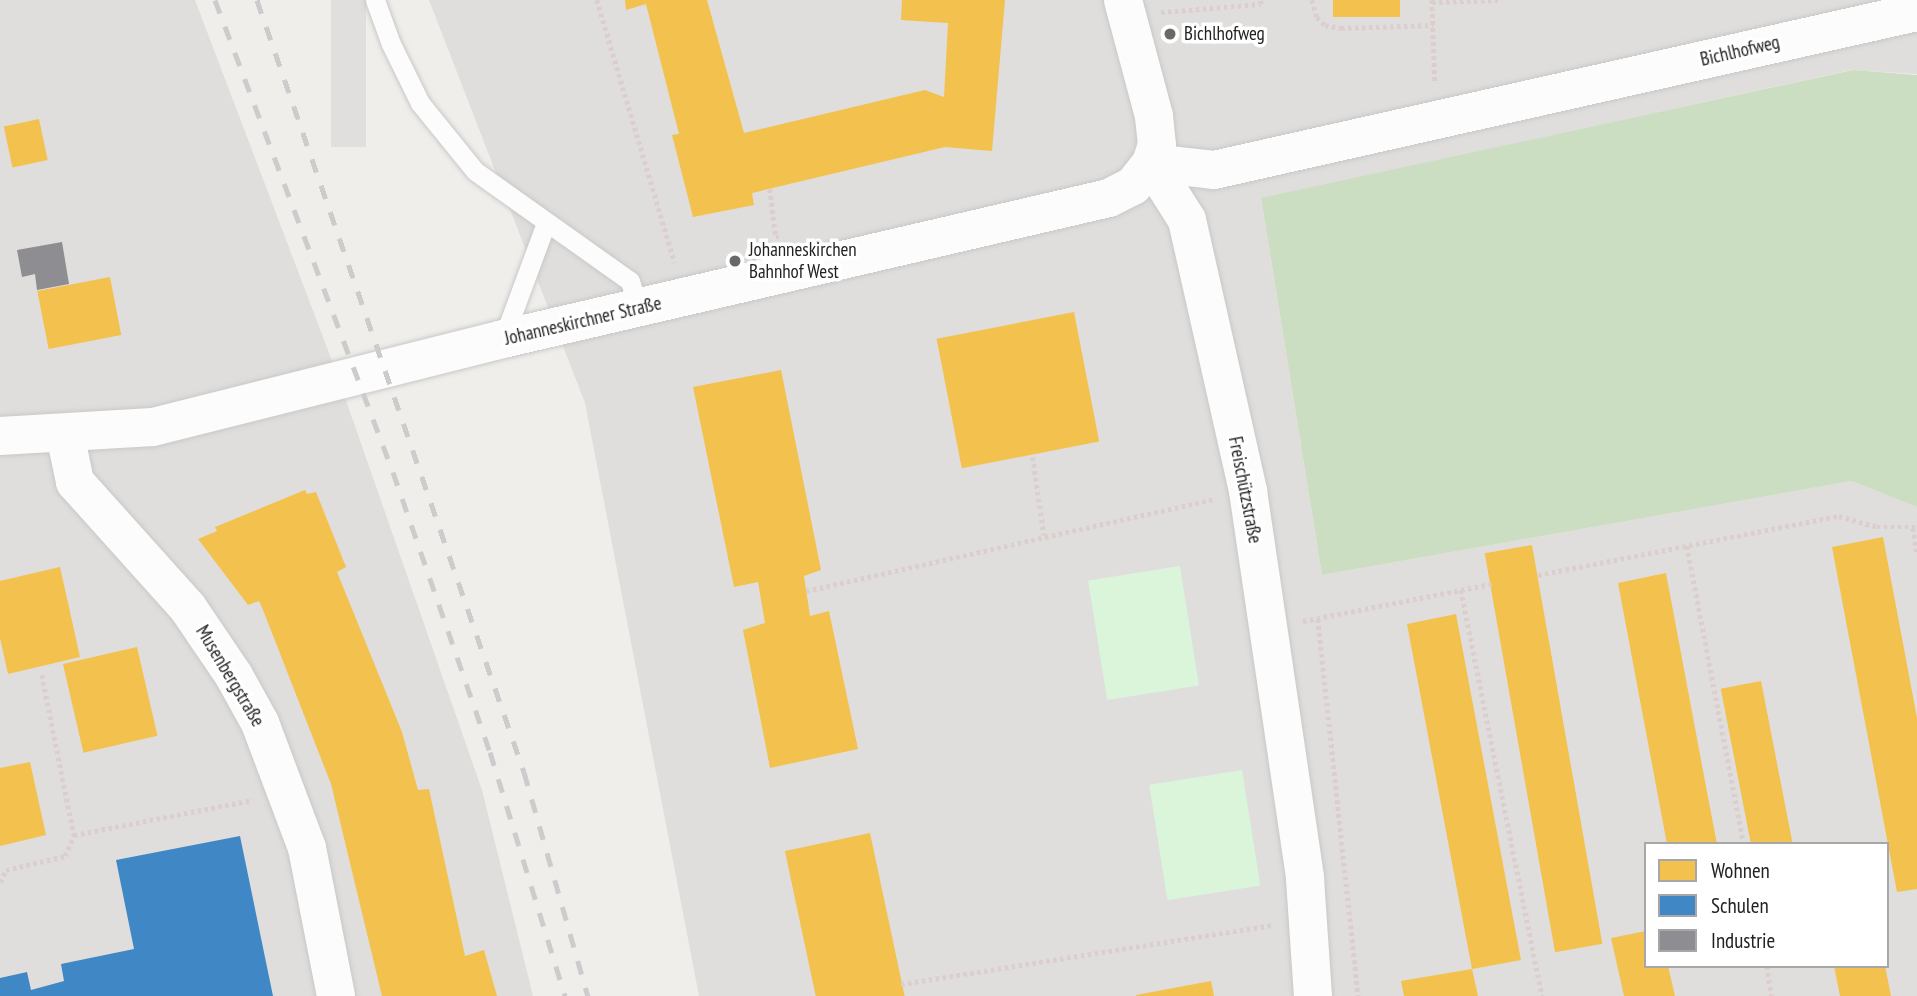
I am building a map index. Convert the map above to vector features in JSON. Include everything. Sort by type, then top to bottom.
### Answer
[{"type":"street","points":[[1123,0],[1154,116],[1157,145],[1151,163]]},
{"type":"street","name":"Bichlhofweg","points":[[1151,163],[1214,170],[1917,12]]},
{"type":"street","name":"Johanneskirchner Straße","points":[[0,436],[153,427],[503,339],[1109,198],[1133,186],[1151,163]]},
{"type":"street","name":"Freischützstraße","points":[[1151,163],[1187,220],[1248,491],[1305,878],[1313,996]]},
{"type":"street","name":"Musenbergstraße","points":[[65,434],[75,482],[188,608],[234,676],[260,723],[307,848],[336,996]]},
{"type":"lane","points":[[375,0],[391,44],[420,103],[475,171],[631,281],[638,308]]},
{"type":"lane","points":[[503,339],[546,223]]},
{"type":"path","points":[[597,0],[685,297]]},
{"type":"path","points":[[1160,12],[1261,4],[1260,0]]},
{"type":"path","points":[[1312,0],[1317,18],[1325,25],[1341,28],[1433,25]]},
{"type":"path","points":[[1437,119],[1432,1],[1498,0]]},
{"type":"path","points":[[770,189],[776,237],[800,234],[809,268]]},
{"type":"path","points":[[1033,457],[1044,535]]},
{"type":"path","points":[[806,592],[1044,535],[1248,491]]},
{"type":"path","points":[[1538,575],[1839,516],[1877,527],[1915,528],[1917,552]]},
{"type":"path","points":[[1687,546],[1744,842]]},
{"type":"path","points":[[1270,628],[1491,584]]},
{"type":"path","points":[[1461,590],[1542,996]]},
{"type":"path","points":[[1318,619],[1358,996]]},
{"type":"path","points":[[0,882],[6,870],[65,856],[74,835],[42,675]]},
{"type":"path","points":[[74,835],[288,793]]},
{"type":"path","points":[[901,984],[1308,919]]},
{"type":"path","points":[[1767,968],[1772,996]]},
{"type":"shaded area","points":[[0,0],[195,0],[334,366],[482,790],[533,996],[0,996]]},
{"type":"shaded area","points":[[331,0],[366,0],[366,147],[331,147]]},
{"type":"shaded area","points":[[429,0],[1917,0],[1917,74],[1851,70],[1261,199],[1322,575],[1852,481],[1917,507],[1917,996],[699,996],[585,403]]},
{"type":"green space","points":[[1853,70],[1917,75],[1917,507],[1852,481],[1322,575],[1261,198]]},
{"type":"green space","points":[[1180,566],[1199,686],[1107,700],[1088,581]]},
{"type":"green space","points":[[1242,770],[1260,886],[1167,900],[1149,785]]},
{"type":"building: Wohnen","points":[[625,0],[707,0],[744,133],[925,90],[944,97],[948,23],[901,20],[902,0],[1005,0],[992,151],[945,147],[752,193],[754,205],[693,217],[672,135],[679,134],[646,4],[626,10]]},
{"type":"building: Wohnen","points":[[1333,0],[1400,0],[1400,17],[1333,17]]},
{"type":"building: Wohnen","points":[[39,119],[48,160],[13,168],[4,126]]},
{"type":"building: Wohnen","points":[[110,277],[121,335],[49,349],[37,291]]},
{"type":"building: Wohnen","points":[[1074,312],[1099,442],[962,468],[937,339]]},
{"type":"building: Wohnen","points":[[781,370],[821,570],[804,576],[810,616],[829,611],[858,749],[770,768],[743,630],[765,623],[758,582],[734,587],[693,387]]},
{"type":"building: Wohnen","points":[[305,490],[307,494],[316,492],[346,567],[337,572],[402,732],[418,790],[429,789],[465,956],[484,950],[497,996],[382,996],[331,784],[263,610],[259,601],[248,605],[198,539],[217,531],[215,527]]},
{"type":"building: Wohnen","points":[[1883,537],[1917,718],[1917,889],[1897,892],[1832,547]]},
{"type":"building: Wohnen","points":[[1532,545],[1602,944],[1555,952],[1485,553]]},
{"type":"building: Wohnen","points":[[60,567],[80,657],[8,674],[0,638],[0,581]]},
{"type":"building: Wohnen","points":[[1666,573],[1717,842],[1667,842],[1618,583]]},
{"type":"building: Wohnen","points":[[1456,614],[1521,960],[1472,969],[1407,624]]},
{"type":"building: Wohnen","points":[[137,647],[157,736],[83,753],[63,664]]},
{"type":"building: Wohnen","points":[[1761,681],[1792,842],[1751,842],[1721,689]]},
{"type":"building: Wohnen","points":[[30,762],[46,835],[0,846],[0,768]]},
{"type":"building: Wohnen","points":[[870,833],[905,996],[816,996],[785,851]]},
{"type":"building: Wohnen","points":[[1644,931],[1644,968],[1668,968],[1675,996],[1624,996],[1611,938]]},
{"type":"building: Wohnen","points":[[1834,968],[1885,968],[1891,996],[1840,996]]},
{"type":"building: Wohnen","points":[[1472,969],[1478,996],[1404,996],[1401,981]]},
{"type":"building: Wohnen","points":[[1211,981],[1214,996],[1136,996],[1136,995]]},
{"type":"building: Schulen","points":[[240,836],[273,996],[0,996],[0,978],[27,972],[31,990],[64,981],[61,964],[134,949],[116,860]]},
{"type":"building: Industrie","points":[[62,242],[69,284],[37,290],[35,274],[22,277],[17,250]]},
{"type":"railway","points":[[215,0],[393,472],[490,752],[565,996]]},
{"type":"railway","points":[[257,0],[524,772],[588,996]]},
{"type":"place","name":"Bichlhofweg","points":[[1170,34]]},
{"type":"place","name":"Johanneskirchen Bahnhof West","points":[[735,261]]}]
